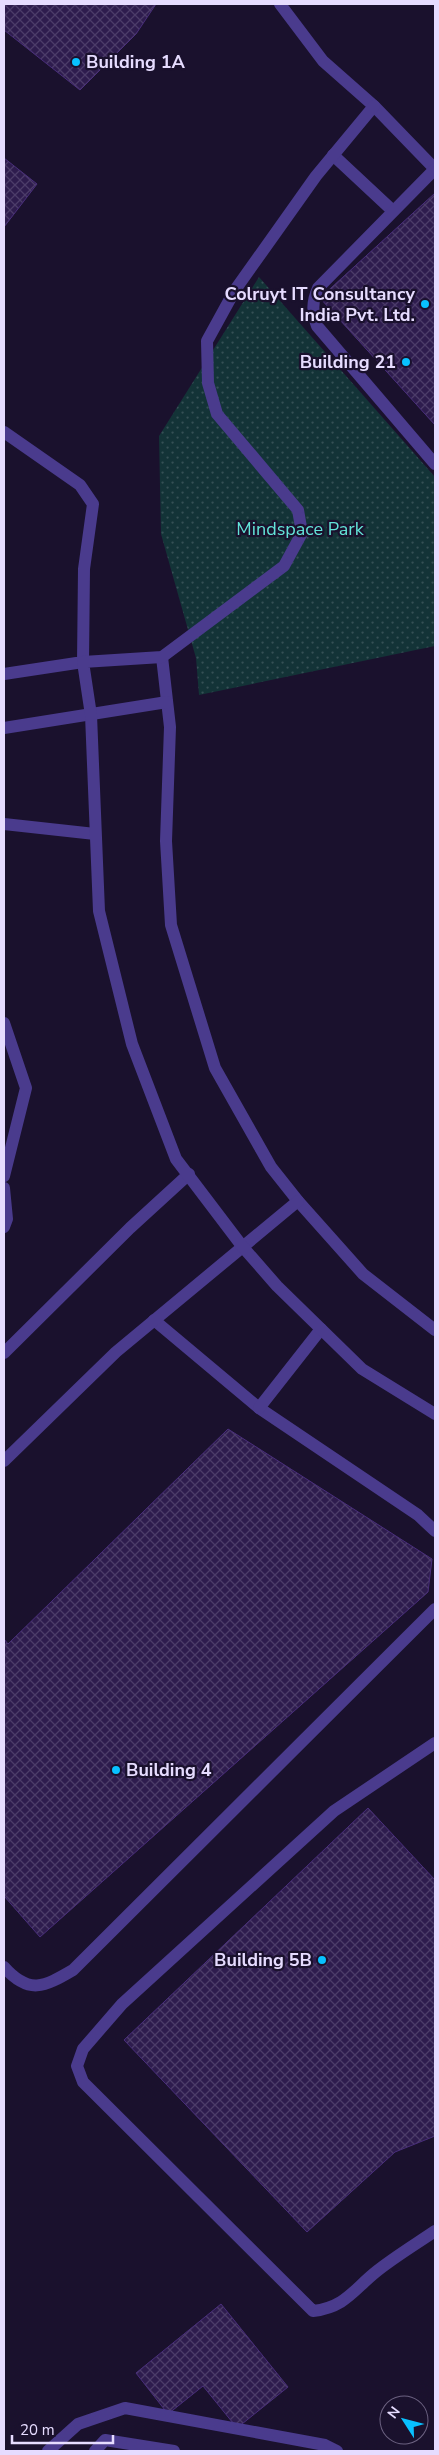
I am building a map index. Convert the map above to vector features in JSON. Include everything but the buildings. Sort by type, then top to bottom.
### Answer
[{"type":"street","points":[[280,4],[322,60],[374,106],[435,169],[318,288],[313,301],[313,316],[318,326],[435,464]]},
{"type":"street","points":[[4,674],[83,662],[162,657],[284,566],[302,533],[298,510],[217,414],[208,383],[207,341],[235,290],[334,155],[374,106]]},
{"type":"street","points":[[334,155],[393,212]]},
{"type":"street","points":[[4,432],[80,485],[93,504],[84,569],[83,662],[91,715],[99,911],[132,1044],[176,1159],[242,1246],[277,1286],[362,1369],[435,1414]]},
{"type":"street","points":[[162,657],[170,727],[166,841],[171,925],[215,1068],[271,1167],[298,1201],[363,1274],[435,1330]]},
{"type":"street","points":[[4,728],[167,702]]},
{"type":"street","points":[[4,824],[95,834]]},
{"type":"street","points":[[4,1023],[26,1088],[4,1176]]},
{"type":"street","points":[[7,1344],[189,1174]]},
{"type":"street","points":[[4,1188],[7,1219],[4,1227]]},
{"type":"street","points":[[4,1461],[116,1352],[298,1201]]},
{"type":"street","points":[[154,1320],[259,1408],[418,1515],[435,1531]]},
{"type":"street","points":[[259,1408],[321,1329]]},
{"type":"street","points":[[4,1967],[12,1976],[30,1986],[47,1986],[73,1970],[435,1609]]},
{"type":"street","points":[[435,1743],[334,1812],[312,1831],[122,2004],[83,2049],[77,2066],[83,2082],[313,2311],[330,2309],[349,2298],[376,2272],[435,2231]]},
{"type":"street","points":[[48,2451],[78,2424],[125,2408],[325,2446],[337,2451]]},
{"type":"street","points":[[95,2451],[105,2440],[174,2451]]},
{"type":"green space","name":"Mindspace Park","points":[[259,277],[435,477],[435,646],[199,695],[196,658],[161,534],[159,436]]},
{"type":"place","name":"Building 1A","points":[[76,62]]},
{"type":"place","name":"Colruyt IT Consultancy India Pvt. Ltd.","points":[[425,304]]},
{"type":"place","name":"Building 21","points":[[406,362]]},
{"type":"place","name":"Building 4","points":[[116,1770]]},
{"type":"place","name":"Building 5B","points":[[322,1960]]}]
